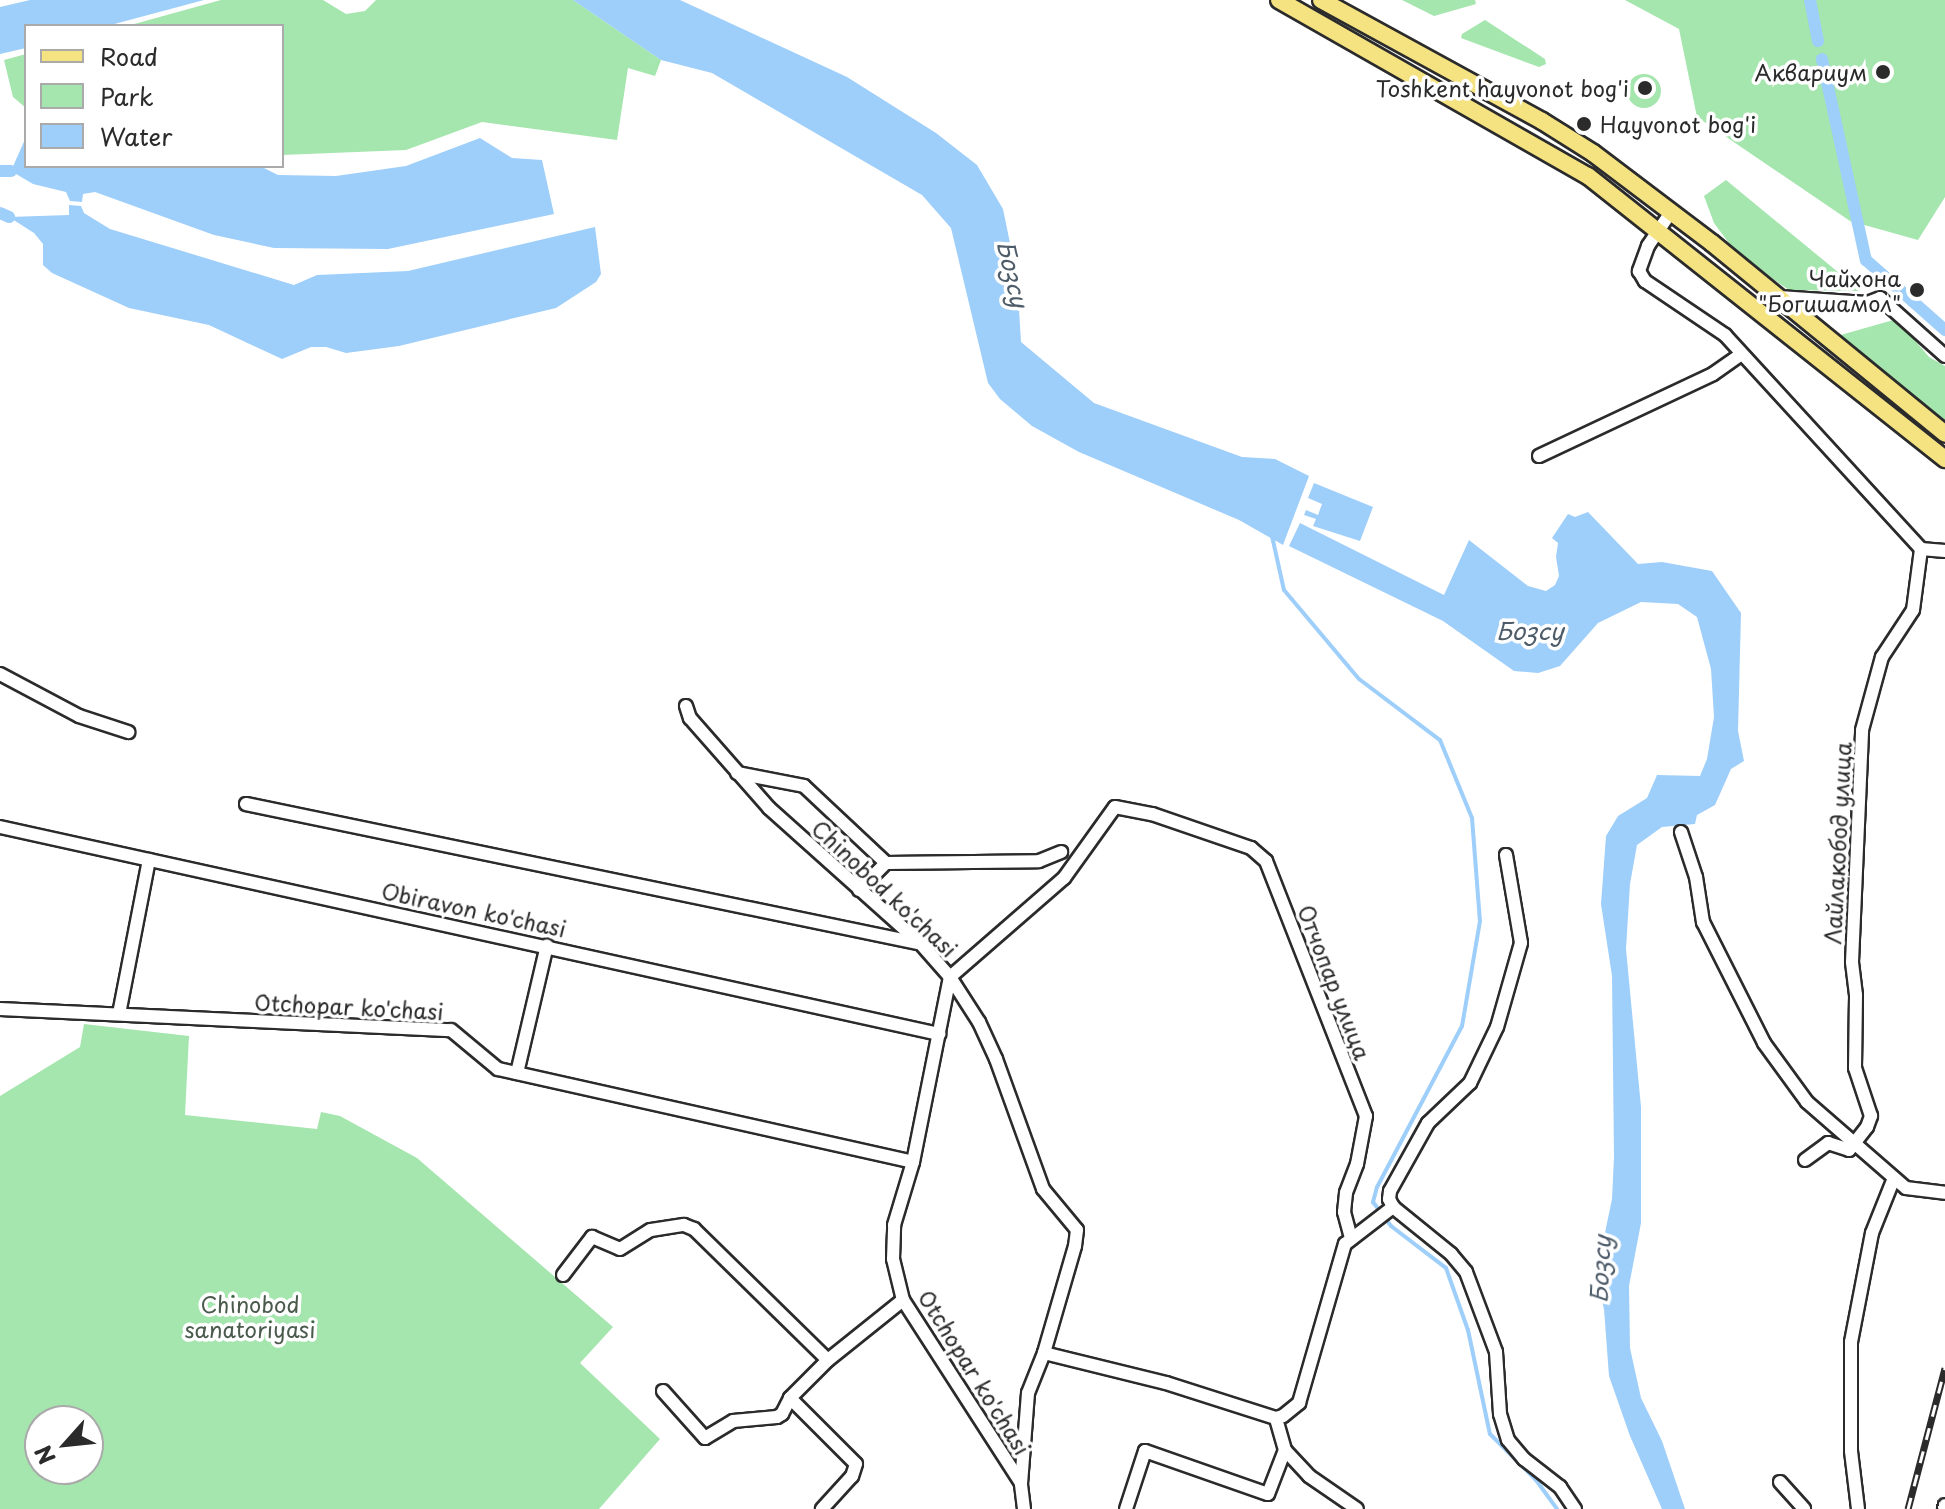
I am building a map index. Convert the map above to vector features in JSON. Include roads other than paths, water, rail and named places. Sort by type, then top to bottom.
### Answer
[{"type":"main road","points":[[1279,0],[1558,157],[1658,230],[1945,459]]},
{"type":"main road","points":[[1321,0],[1568,136],[1779,297],[1945,434]]},
{"type":"street","points":[[1671,212],[1658,230],[1639,271],[1645,281],[1725,335],[1921,549],[1945,551]]},
{"type":"street","points":[[1779,297],[1867,303],[1880,298],[1945,356]]},
{"type":"street","points":[[1539,456],[1713,374],[1742,354]]},
{"type":"street","name":"Лайлакобод улица","points":[[1856,1143],[1871,1116],[1855,1068],[1856,995],[1852,962],[1862,730],[1882,657],[1913,610],[1921,549]]},
{"type":"street","points":[[0,674],[79,716],[128,732]]},
{"type":"street","name":"Chinobod ko'chasi","points":[[686,706],[690,718],[736,773],[859,890],[921,944],[950,977],[979,1022],[996,1059],[1043,1189],[1078,1234],[1044,1353],[1028,1393],[1021,1483]]},
{"type":"street","points":[[736,773],[804,786],[886,863],[1039,861],[1061,852]]},
{"type":"street","points":[[246,804],[921,944]]},
{"type":"street","name":"Отчопар улица","points":[[950,977],[1064,878],[1115,807],[1152,814],[1251,848],[1266,861],[1366,1116],[1357,1164],[1346,1193],[1344,1212],[1351,1239]]},
{"type":"street","name":"Obiravon ko'chasi","points":[[0,827],[547,945],[939,1034]]},
{"type":"street","points":[[1681,832],[1696,877],[1703,922],[1764,1043],[1807,1102],[1906,1188],[1945,1193]]},
{"type":"street","points":[[1506,855],[1521,943],[1497,1027],[1470,1083],[1428,1123],[1390,1191],[1393,1207],[1451,1254],[1466,1272],[1496,1352],[1500,1414],[1508,1440],[1524,1459],[1560,1487],[1575,1509]]},
{"type":"street","points":[[119,1014],[149,860]]},
{"type":"street","points":[[859,890],[886,863]]},
{"type":"street","points":[[517,1073],[547,945]]},
{"type":"street","name":"Otchopar ko'chasi","points":[[950,977],[913,1162],[894,1225],[893,1259],[903,1300],[1021,1483],[1024,1509]]},
{"type":"street","name":"Otchopar ko'chasi","points":[[0,1009],[451,1030],[498,1069],[913,1162]]},
{"type":"street","points":[[1805,1160],[1828,1143],[1849,1150],[1856,1143]]},
{"type":"street","points":[[1858,1509],[1851,1451],[1851,1342],[1872,1233],[1894,1178]]},
{"type":"street","points":[[1044,1353],[1166,1383],[1276,1418],[1292,1412],[1299,1403],[1345,1244],[1393,1207]]},
{"type":"street","points":[[563,1275],[590,1238],[620,1249],[651,1230],[684,1225],[694,1229],[828,1360]]},
{"type":"street","points":[[663,1391],[705,1438],[733,1421],[782,1414],[790,1398],[828,1360],[903,1300]]},
{"type":"street","points":[[790,1398],[856,1464],[852,1476],[822,1509]]},
{"type":"street","points":[[1276,1418],[1285,1450],[1309,1476],[1357,1509]]},
{"type":"street","points":[[1126,1509],[1145,1451],[1267,1495],[1285,1450]]},
{"type":"street","points":[[1780,1482],[1804,1509]]},
{"type":"water","points":[[30,0],[204,0],[114,24],[24,24],[24,48],[0,54],[0,7]]},
{"type":"water","name":"Бозсу","points":[[573,0],[680,0],[847,77],[936,133],[977,165],[1003,209],[1017,277],[1021,342],[1094,403],[1242,457],[1275,459],[1309,476],[1283,545],[1239,520],[1079,452],[1032,426],[1000,399],[988,383],[951,228],[922,195],[712,73],[661,60]]},
{"type":"water","points":[[480,138],[512,158],[542,160],[554,214],[388,249],[274,248],[214,235],[95,192],[83,194],[82,202],[70,201],[66,192],[33,184],[11,171],[24,142],[24,168],[264,168],[278,175],[336,176],[406,166]]},
{"type":"water","points":[[69,205],[81,206],[84,213],[110,229],[294,285],[317,275],[408,271],[595,227],[601,274],[596,282],[556,308],[399,346],[346,353],[326,347],[311,347],[282,359],[209,325],[129,308],[52,273],[43,265],[43,244],[34,233],[9,217],[69,215]]},
{"type":"water","points":[[1314,483],[1373,507],[1360,541],[1313,526],[1316,519],[1304,515],[1306,510],[1318,515],[1322,504],[1308,498]]},
{"type":"water","name":"Бозсу","points":[[1588,512],[1638,564],[1662,562],[1712,571],[1741,613],[1738,731],[1744,761],[1731,769],[1715,805],[1697,815],[1695,824],[1662,827],[1637,845],[1630,884],[1626,949],[1641,1107],[1641,1223],[1629,1286],[1630,1348],[1641,1398],[1662,1441],[1685,1509],[1662,1509],[1630,1436],[1609,1376],[1604,1309],[1596,1276],[1612,1199],[1614,1157],[1612,976],[1601,904],[1606,836],[1618,816],[1647,798],[1657,775],[1700,776],[1707,759],[1714,717],[1711,669],[1697,617],[1678,604],[1641,602],[1598,623],[1560,666],[1538,673],[1514,671],[1443,621],[1289,546],[1300,523],[1444,595],[1469,540],[1528,586],[1546,591],[1555,585],[1559,576],[1556,557],[1558,543],[1552,538],[1568,514],[1575,517]]},
{"type":"waterway","points":[[1810,0],[1818,41]]},
{"type":"waterway","points":[[1822,59],[1866,260],[1945,330]]},
{"type":"waterway","points":[[0,171],[11,171]]},
{"type":"waterway","points":[[0,213],[9,217]]},
{"type":"waterway","points":[[1272,536],[1284,590],[1359,679],[1440,740],[1472,818],[1480,921],[1462,1026],[1377,1187],[1373,1202],[1391,1226],[1446,1268],[1468,1330],[1490,1434],[1536,1480],[1557,1509]]},
{"type":"railway","points":[[1908,1509],[1945,1368]]},
{"type":"place","name":"Аквариум","points":[[1883,72]]},
{"type":"place","name":"Toshkent hayvonot bog'i","points":[[1645,88]]},
{"type":"place","name":"Hayvonot bog'i","points":[[1584,124]]},
{"type":"place","name":"Чайхона \"Богишамол\"","points":[[1917,290]]},
{"type":"park label","name":"Chinobod sanatoriyasi","points":[[250,1316]]}]
